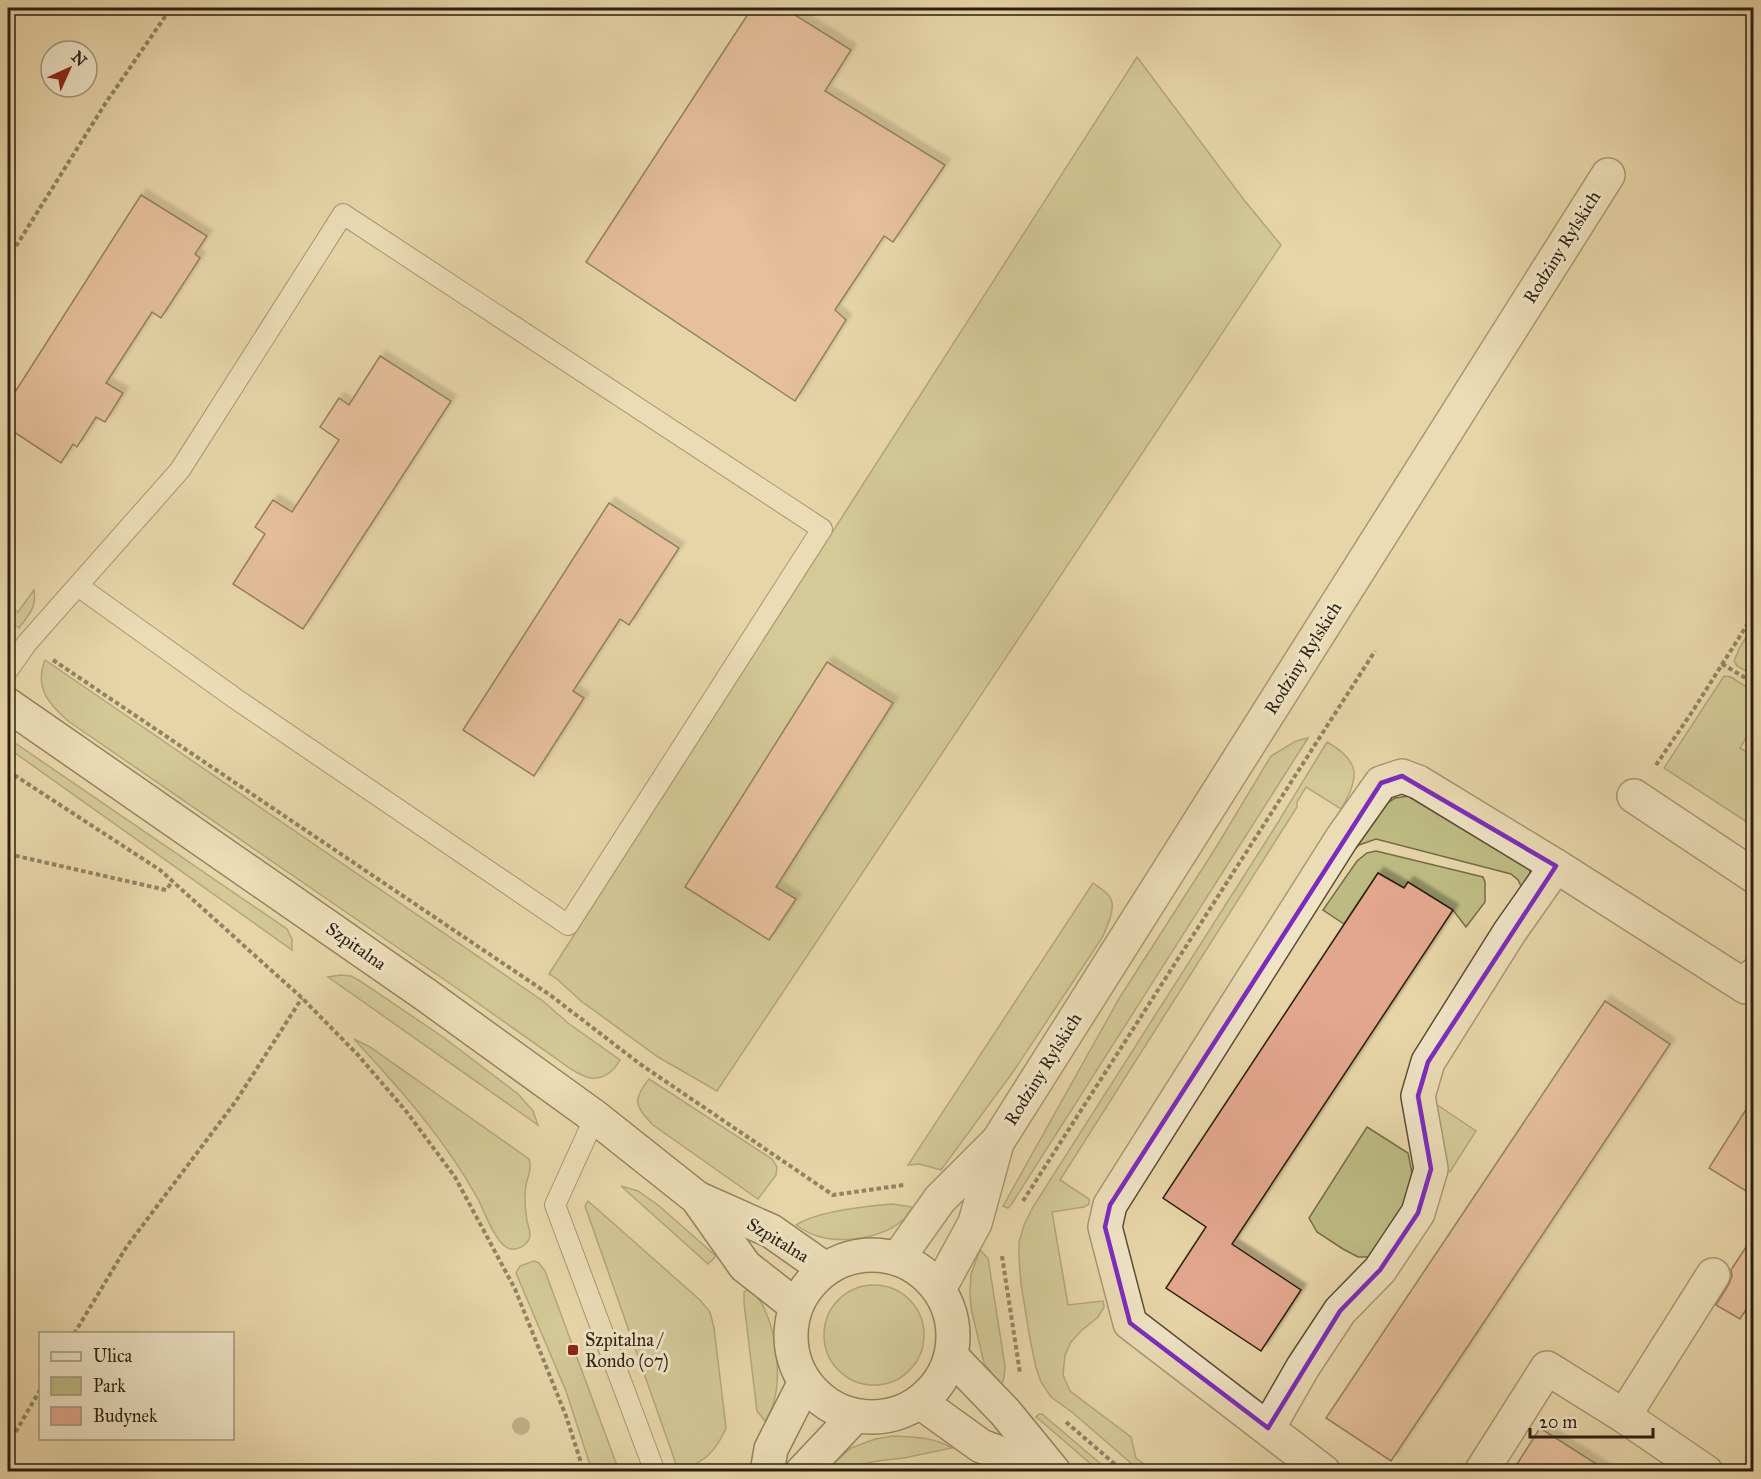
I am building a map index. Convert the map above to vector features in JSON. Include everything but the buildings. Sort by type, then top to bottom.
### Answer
[{"type":"street","name":"Rodziny Rylskich","points":[[898,1258],[940,1199],[998,1141],[1608,175]]},
{"type":"street","name":"Szpitalna","points":[[8,705],[426,995],[595,1117],[697,1198],[771,1231],[825,1269]]},
{"type":"street","points":[[1324,1472],[1130,1323],[1105,1227],[1110,1205],[1342,838],[1381,783],[1402,776],[1418,782],[1556,866],[1746,987],[1754,975]]},
{"type":"street","points":[[1634,796],[1754,876]]},
{"type":"street","points":[[1268,1428],[1303,1367],[1340,1311],[1380,1270],[1418,1213],[1431,1169],[1418,1096],[1428,1062],[1509,933],[1556,866]]},
{"type":"street","name":"Rodziny Rylskich","points":[[939,1288],[975,1223],[998,1141]]},
{"type":"street","name":"Szpitalna","points":[[697,1198],[745,1266],[796,1306]]},
{"type":"street","points":[[874,1254],[898,1258],[922,1270],[939,1288],[950,1310],[955,1333],[952,1357],[940,1382],[920,1402],[900,1413],[877,1418],[855,1416],[827,1404],[805,1382],[794,1358],[790,1332],[796,1306],[808,1285],[825,1269],[848,1258],[874,1254]]},
{"type":"street","points":[[1624,1416],[1713,1275]]},
{"type":"street","points":[[952,1357],[1005,1412],[1052,1472]]},
{"type":"street","points":[[1480,1472],[1547,1368],[1624,1416],[1706,1472]]},
{"type":"street","points":[[767,1472],[771,1449],[805,1382]]},
{"type":"street","points":[[920,1402],[981,1446],[1052,1472]]},
{"type":"street","points":[[802,1472],[855,1416]]},
{"type":"lane","points":[[8,670],[27,643],[180,470],[344,214],[822,529],[568,925],[236,699],[78,586]]},
{"type":"lane","points":[[595,1117],[555,1205],[655,1472]]},
{"type":"path","points":[[8,259],[105,104],[171,8]]},
{"type":"path","points":[[1634,796],[1692,712],[1754,614]]},
{"type":"path","points":[[27,643],[550,995],[640,1064],[834,1195],[904,1185]]},
{"type":"path","points":[[1018,1208],[1374,651]]},
{"type":"path","points":[[1722,664],[1754,683]]},
{"type":"path","points":[[8,771],[160,870],[302,998],[358,1055],[406,1111],[455,1177],[515,1288],[566,1416],[584,1472]]},
{"type":"path","points":[[8,854],[166,890],[172,882]]},
{"type":"path","points":[[75,1332],[127,1246],[236,1101],[302,998]]},
{"type":"path","points":[[1001,1250],[1021,1376]]},
{"type":"path","points":[[8,1445],[39,1392]]},
{"type":"path","points":[[1057,1416],[1124,1472]]},
{"type":"path","points":[[904,1472],[948,1465]]},
{"type":"highlighted area","points":[[1402,776],[1556,866],[1428,1062],[1418,1096],[1431,1169],[1418,1213],[1380,1270],[1340,1311],[1268,1428],[1130,1323],[1105,1227],[1110,1205],[1381,783]]},
{"type":"green space","points":[[1137,57],[1244,200],[1281,245],[717,1091],[658,1057],[581,1001],[549,974]]},
{"type":"green space","points":[[34,590],[33,606],[19,628],[8,620],[8,606],[18,612]]},
{"type":"green space","points":[[1753,626],[1753,675],[1737,666],[1734,661]]},
{"type":"green space","points":[[45,660],[543,1001],[568,1023],[620,1060],[618,1064],[608,1074],[599,1078],[585,1077],[571,1069],[68,721],[45,695],[41,679]]},
{"type":"green space","points":[[1724,676],[1731,677],[1753,691],[1753,726],[1740,748],[1753,756],[1753,826],[1664,768]]},
{"type":"green space","points":[[1308,738],[1011,1205],[1008,1208],[1003,1206],[1120,997],[1215,849],[1271,756],[1296,741]]},
{"type":"green space","points":[[1327,742],[1346,756],[1354,771],[1352,788],[1341,809],[1306,787],[1297,802],[1297,807],[1060,1180],[1089,1199],[1089,1204],[1084,1207],[1052,1212],[1068,1305],[1103,1301],[1104,1307],[1098,1317],[1071,1342],[1065,1355],[1063,1375],[1070,1391],[1131,1437],[1136,1458],[1153,1471],[1140,1471],[1051,1397],[1041,1382],[1030,1339],[1021,1284],[1019,1242],[1033,1207]]},
{"type":"green space","points":[[8,743],[15,743],[287,929],[292,939],[292,950],[8,748]]},
{"type":"green space","points":[[1409,796],[1423,798],[1521,860],[1530,871],[1529,880],[1523,890],[1518,880],[1511,874],[1376,839],[1359,845],[1351,852],[1384,805],[1395,798]]},
{"type":"green space","points":[[1376,851],[1483,877],[1485,902],[1466,927],[1453,910],[1408,882],[1404,888],[1378,873],[1344,924],[1323,910],[1357,861],[1367,853]]},
{"type":"green space","points":[[1093,883],[1106,892],[1112,905],[1102,938],[1013,1072],[941,1170],[919,1164],[908,1165]]},
{"type":"green space","points":[[351,976],[360,981],[443,1037],[518,1094],[533,1111],[538,1125],[328,977]]},
{"type":"green space","points":[[354,1039],[370,1047],[529,1159],[530,1169],[525,1198],[530,1234],[525,1245],[510,1249],[502,1244],[466,1179],[437,1136]]},
{"type":"green space","points":[[649,1079],[772,1159],[777,1167],[776,1175],[758,1199],[653,1125],[642,1113],[638,1098]]},
{"type":"green space","points":[[1436,1104],[1476,1131],[1450,1172],[1444,1167]]},
{"type":"green space","points":[[1367,1127],[1408,1153],[1415,1188],[1373,1257],[1358,1257],[1317,1232],[1309,1218]]},
{"type":"green space","points":[[621,1186],[638,1191],[658,1205],[716,1256],[708,1264]]},
{"type":"green space","points":[[588,1201],[700,1300],[710,1312],[726,1428],[714,1449],[695,1464],[677,1467],[585,1206]]},
{"type":"green space","points":[[893,1204],[912,1207],[896,1226],[863,1238],[827,1238],[812,1234],[796,1225],[830,1213]]},
{"type":"green space","points":[[980,1250],[988,1258],[1005,1366],[1001,1386],[984,1363],[971,1308],[971,1274]]},
{"type":"green space","points":[[534,1261],[539,1263],[545,1271],[619,1471],[592,1471],[566,1391],[516,1273],[520,1266]]},
{"type":"green space","points":[[864,1285],[884,1285],[910,1299],[921,1316],[924,1335],[921,1354],[910,1371],[884,1385],[864,1385],[846,1377],[832,1363],[824,1345],[824,1325],[832,1307],[846,1293]]},
{"type":"green space","points":[[751,1288],[763,1305],[776,1349],[775,1396],[765,1421],[757,1411],[744,1303],[744,1292]]},
{"type":"green space","points":[[1042,1414],[1109,1471],[1099,1471],[1036,1417]]},
{"type":"green space","points":[[893,1436],[931,1440],[952,1448],[845,1468],[832,1465],[851,1448],[875,1439]]},
{"type":"place","name":"Szpitalna / Rondo (07)","points":[[573,1350]]}]
